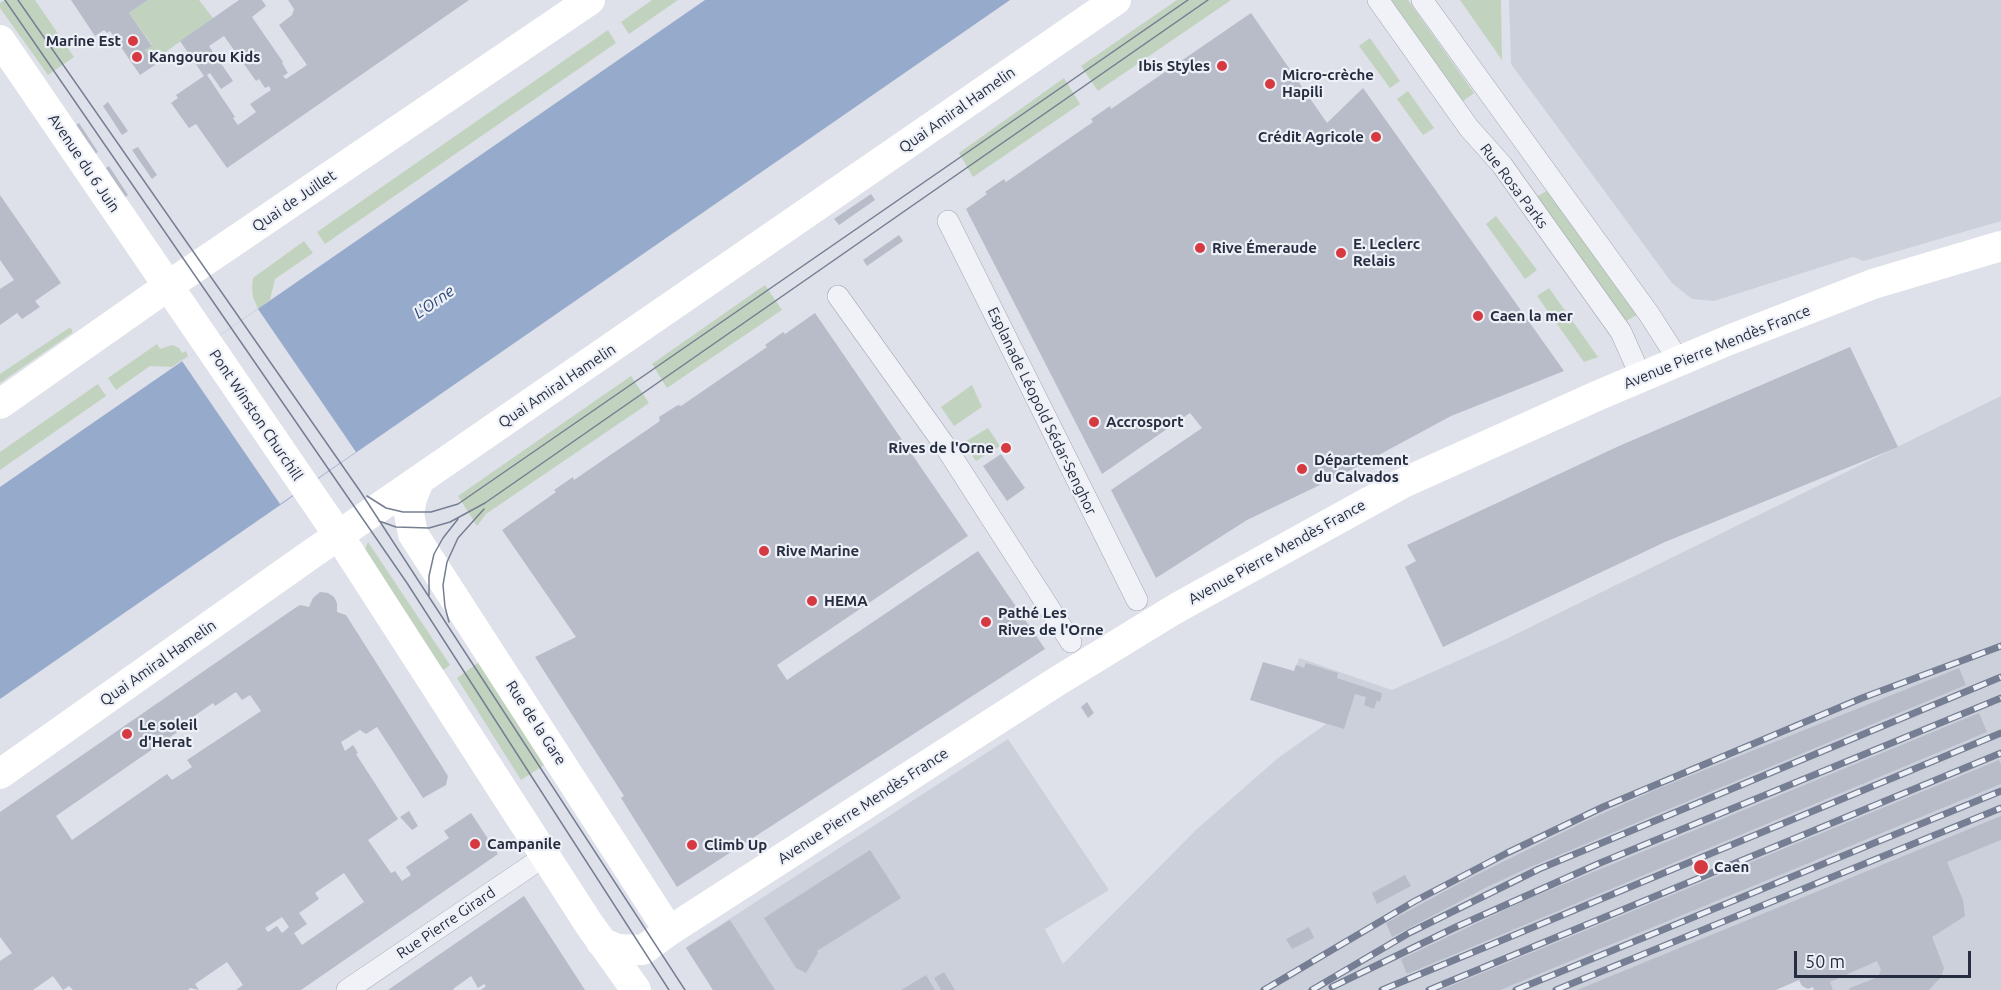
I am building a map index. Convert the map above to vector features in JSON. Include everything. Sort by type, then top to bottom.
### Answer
[{"type":"main road","name":"Quai Amiral Hamelin","points":[[0,774],[339,536],[1116,0]]},
{"type":"main road","name":"Quai de Juillet","points":[[0,404],[579,3]]},
{"type":"main road","name":"Avenue du 6 Juin","points":[[0,40],[207,343]]},
{"type":"main road","name":"Avenue Pierre Mendès France","points":[[669,931],[1056,682],[1247,568],[1403,483],[1641,377],[1873,284],[2001,246]]},
{"type":"main road","name":"Pont Winston Churchill","points":[[207,343],[339,536]]},
{"type":"main road","name":"Rue de la Gare","points":[[419,481],[409,514],[413,534],[669,931]]},
{"type":"main road","points":[[339,536],[630,989]]},
{"type":"main road","points":[[630,989],[643,950],[669,931]]},
{"type":"main road","points":[[601,942],[617,949],[643,950]]},
{"type":"street","name":"Rue Rosa Parks","points":[[1378,0],[1465,123],[1502,165],[1621,332],[1641,377]]},
{"type":"street","points":[[1422,0],[1642,304],[1679,361]]},
{"type":"street","name":"Esplanade Léopold Sédar-Senghor","points":[[948,221],[1137,600]]},
{"type":"street","points":[[838,296],[943,443],[1071,642]]},
{"type":"street","name":"Rue Pierre Girard","points":[[347,990],[545,856]]},
{"type":"shaded area","points":[[1509,0],[2001,0],[2001,221],[1864,261],[1853,257],[1714,301],[1692,299],[1672,283],[1511,64]]},
{"type":"shaded area","points":[[2001,396],[2001,990],[1820,990],[1806,954],[1717,990],[713,990],[686,947],[1008,739],[1109,890],[1045,929],[1063,964],[1197,829],[1278,758],[1326,724],[1282,710],[1299,658],[1392,690],[1500,642]]},
{"type":"green space","points":[[5,0],[35,0],[74,57],[48,75],[0,8],[0,3]]},
{"type":"green space","points":[[148,0],[199,0],[213,18],[153,61],[145,50],[152,45],[129,13]]},
{"type":"green space","points":[[652,0],[678,0],[629,34],[621,22]]},
{"type":"green space","points":[[1177,0],[1231,0],[1098,91],[1081,66]]},
{"type":"green space","points":[[1386,0],[1408,0],[1474,93],[1459,104]]},
{"type":"green space","points":[[1460,0],[1501,0],[1502,60]]},
{"type":"green space","points":[[608,30],[616,43],[325,244],[317,232]]},
{"type":"green space","points":[[1370,38],[1400,81],[1390,88],[1359,46]]},
{"type":"green space","points":[[1064,78],[1080,104],[973,177],[959,153]]},
{"type":"green space","points":[[1408,91],[1434,128],[1423,135],[1397,99]]},
{"type":"green space","points":[[1552,188],[1639,314],[1626,321],[1536,197]]},
{"type":"green space","points":[[1496,216],[1537,270],[1525,279],[1486,224]]},
{"type":"green space","points":[[304,241],[313,253],[275,279],[270,300],[258,309],[253,297],[253,278]]},
{"type":"green space","points":[[765,285],[782,310],[667,388],[652,364]]},
{"type":"green space","points":[[1549,288],[1598,357],[1584,362],[1537,296]]},
{"type":"green space","points":[[69,328],[72,329],[72,333],[0,383],[0,374]]},
{"type":"green space","points":[[157,344],[160,349],[172,345],[179,348],[182,353],[186,351],[188,356],[172,367],[150,366],[116,390],[108,378]]},
{"type":"green space","points":[[631,376],[649,403],[486,514],[477,526],[458,496]]},
{"type":"green space","points":[[98,384],[106,396],[0,470],[0,452]]},
{"type":"green space","points":[[972,385],[982,407],[954,426],[941,407]]},
{"type":"green space","points":[[988,428],[1000,446],[976,461],[963,443]]},
{"type":"green space","points":[[368,542],[450,665],[442,671],[365,549]]},
{"type":"green space","points":[[486,657],[552,760],[521,780],[457,678]]},
{"type":"water","name":"L'Orne","points":[[705,0],[1010,0],[0,699],[0,487]]},
{"type":"pier","points":[[258,309],[356,452],[280,504],[182,361]]},
{"type":"building","name":"Marine Est","points":[[71,0],[148,0],[129,13],[152,46],[145,50],[155,65],[140,75],[110,31],[107,33],[104,30],[95,36]]},
{"type":"building","points":[[239,0],[262,0],[266,6],[252,17],[283,62],[288,73],[283,76],[286,79],[307,65],[279,25],[292,15],[294,9],[288,0],[469,0],[227,168],[196,124],[189,128],[171,103],[178,98],[176,95],[204,76],[180,41]],"holes":[[[224,36],[256,81],[259,79],[265,88],[269,86],[271,90],[250,104],[256,112],[238,125],[207,75],[210,73],[221,89],[233,81],[209,46]]]},
{"type":"building","points":[[1251,13],[1327,123],[1363,88],[1564,371],[1451,416],[1351,470],[1247,520],[1156,578],[1111,490],[1202,428],[1190,413],[1102,474],[966,209],[987,194],[985,192],[1004,179],[1006,182],[1093,122],[1091,119],[1110,106],[1111,109]]},
{"type":"building","points":[[108,102],[128,131],[122,135],[103,106]]},
{"type":"building","points":[[79,123],[98,152],[93,155],[73,127]]},
{"type":"building","points":[[138,147],[157,175],[152,179],[132,150]]},
{"type":"building","points":[[109,166],[128,195],[123,199],[103,170]]},
{"type":"building","points":[[871,194],[875,200],[839,225],[834,219]]},
{"type":"building","points":[[0,195],[61,283],[35,301],[40,307],[22,319],[17,313],[0,325],[0,289],[14,280],[0,260]]},
{"type":"building","points":[[899,235],[903,241],[867,266],[863,260]]},
{"type":"building","points":[[815,313],[968,536],[777,665],[787,680],[978,551],[1045,649],[677,887],[621,798],[624,796],[535,657],[576,637],[502,530],[556,492],[554,490],[573,477],[574,480],[660,421],[659,417],[678,405],[681,406],[767,347],[765,345],[783,332],[785,334]]},
{"type":"building","points":[[1850,347],[1898,447],[1665,542],[1443,647],[1405,567],[1416,561],[1407,545],[1619,446]]},
{"type":"building","points":[[1001,454],[1025,488],[1007,501],[983,466]]},
{"type":"building","points":[[320,592],[334,597],[337,612],[346,615],[448,776],[446,785],[423,798],[377,727],[366,734],[360,730],[341,742],[345,751],[353,745],[358,753],[356,754],[398,819],[368,840],[391,873],[395,871],[402,881],[411,875],[406,867],[449,838],[444,831],[471,813],[498,854],[301,990],[236,990],[243,985],[227,962],[195,984],[199,990],[190,988],[188,990],[73,990],[69,986],[63,990],[53,976],[33,990],[0,990],[0,961],[12,953],[0,937],[0,812],[295,608],[300,605],[309,607],[313,598]],"holes":[[[236,692],[242,700],[250,695],[261,711],[187,760],[192,767],[172,780],[167,774],[72,840],[56,816],[186,726],[184,723],[213,703],[215,706]],[[344,873],[364,902],[302,945],[294,933],[307,924],[299,913],[319,899],[315,893]],[[282,917],[289,927],[282,933],[277,926],[268,932],[265,928]]]},
{"type":"building","points":[[1263,662],[1294,671],[1296,665],[1304,668],[1306,663],[1338,673],[1337,678],[1382,693],[1380,702],[1377,700],[1374,709],[1364,705],[1366,697],[1355,694],[1344,729],[1250,700]]},
{"type":"building","points":[[1959,668],[1966,685],[1528,868],[1392,937],[1386,923],[1462,882],[1584,822],[1657,789]]},
{"type":"building","points":[[1087,702],[1094,713],[1088,718],[1081,707]]},
{"type":"building","points":[[1979,713],[1987,732],[1407,974],[1401,959],[1528,899]]},
{"type":"building","points":[[1999,760],[2001,784],[1500,990],[1441,990]]},
{"type":"building","points":[[409,811],[418,826],[412,830],[400,817]]},
{"type":"building","points":[[2001,816],[2001,840],[1947,862],[1963,900],[1965,916],[1932,937],[1944,968],[1941,977],[1929,990],[1849,990],[1878,977],[1881,970],[1877,961],[1830,982],[1833,990],[1814,990],[1813,987],[1808,989],[1802,986],[1799,980],[1776,990],[1577,990]]},
{"type":"building","points":[[870,850],[901,898],[817,951],[806,973],[796,968],[764,918]]},
{"type":"building","points":[[1405,875],[1411,886],[1377,904],[1372,893]]},
{"type":"building","points":[[524,896],[585,990],[481,990],[486,986],[484,984],[478,988],[471,976],[454,990],[388,990]]},
{"type":"building","points":[[730,920],[775,990],[713,990],[686,948]]},
{"type":"building","points":[[1309,927],[1314,938],[1292,949],[1286,939]]},
{"type":"building","points":[[944,972],[955,990],[941,990],[934,978]]},
{"type":"building","points":[[926,975],[935,990],[901,990]]},
{"type":"tram line","points":[[5,0],[407,583],[669,990]]},
{"type":"tram line","points":[[18,0],[360,491],[685,990]]},
{"type":"tram line","points":[[367,496],[386,508],[403,512],[431,512],[458,504],[1188,0]]},
{"type":"tram line","points":[[379,521],[396,527],[429,528],[450,522],[485,503],[1208,0]]},
{"type":"tram line","points":[[449,622],[443,585],[447,562],[458,538],[484,509]]},
{"type":"tram line","points":[[429,595],[429,576],[434,554],[458,519]]},
{"type":"railway","points":[[1264,990],[1415,901],[1603,807],[1862,698],[2001,646]]},
{"type":"railway","points":[[1312,990],[1409,933],[1539,869],[2001,677]]},
{"type":"railway","points":[[1332,987],[1456,927],[1600,863],[2001,698]]},
{"type":"railway","points":[[1382,990],[2001,733]]},
{"type":"railway","points":[[1429,990],[2001,753]]},
{"type":"railway","points":[[1516,990],[2001,791]]},
{"type":"railway","points":[[1556,990],[2001,808]]},
{"type":"place","name":"Marine Est","points":[[133,41]]},
{"type":"place","name":"Kangourou Kids","points":[[137,57]]},
{"type":"place","name":"Ibis Styles","points":[[1222,66]]},
{"type":"place","name":"Micro-crèche Hapili","points":[[1270,84]]},
{"type":"place","name":"Crédit Agricole","points":[[1376,137]]},
{"type":"place","name":"Rive Émeraude","points":[[1200,248]]},
{"type":"place","name":"E. Leclerc Relais","points":[[1341,253]]},
{"type":"place","name":"Caen la mer","points":[[1478,316]]},
{"type":"place","name":"Accrosport","points":[[1094,422]]},
{"type":"place","name":"Rives de l'Orne","points":[[1006,448]]},
{"type":"place","name":"Département du Calvados","points":[[1302,469]]},
{"type":"place","name":"Rive Marine","points":[[764,551]]},
{"type":"place","name":"HEMA","points":[[812,601]]},
{"type":"place","name":"Pathé Les Rives de l'Orne","points":[[986,622]]},
{"type":"place","name":"Le soleil d'Herat","points":[[127,734]]},
{"type":"place","name":"Campanile","points":[[475,844]]},
{"type":"place","name":"Climb Up","points":[[692,845]]},
{"type":"place","name":"Caen","points":[[1701,867]]}]
